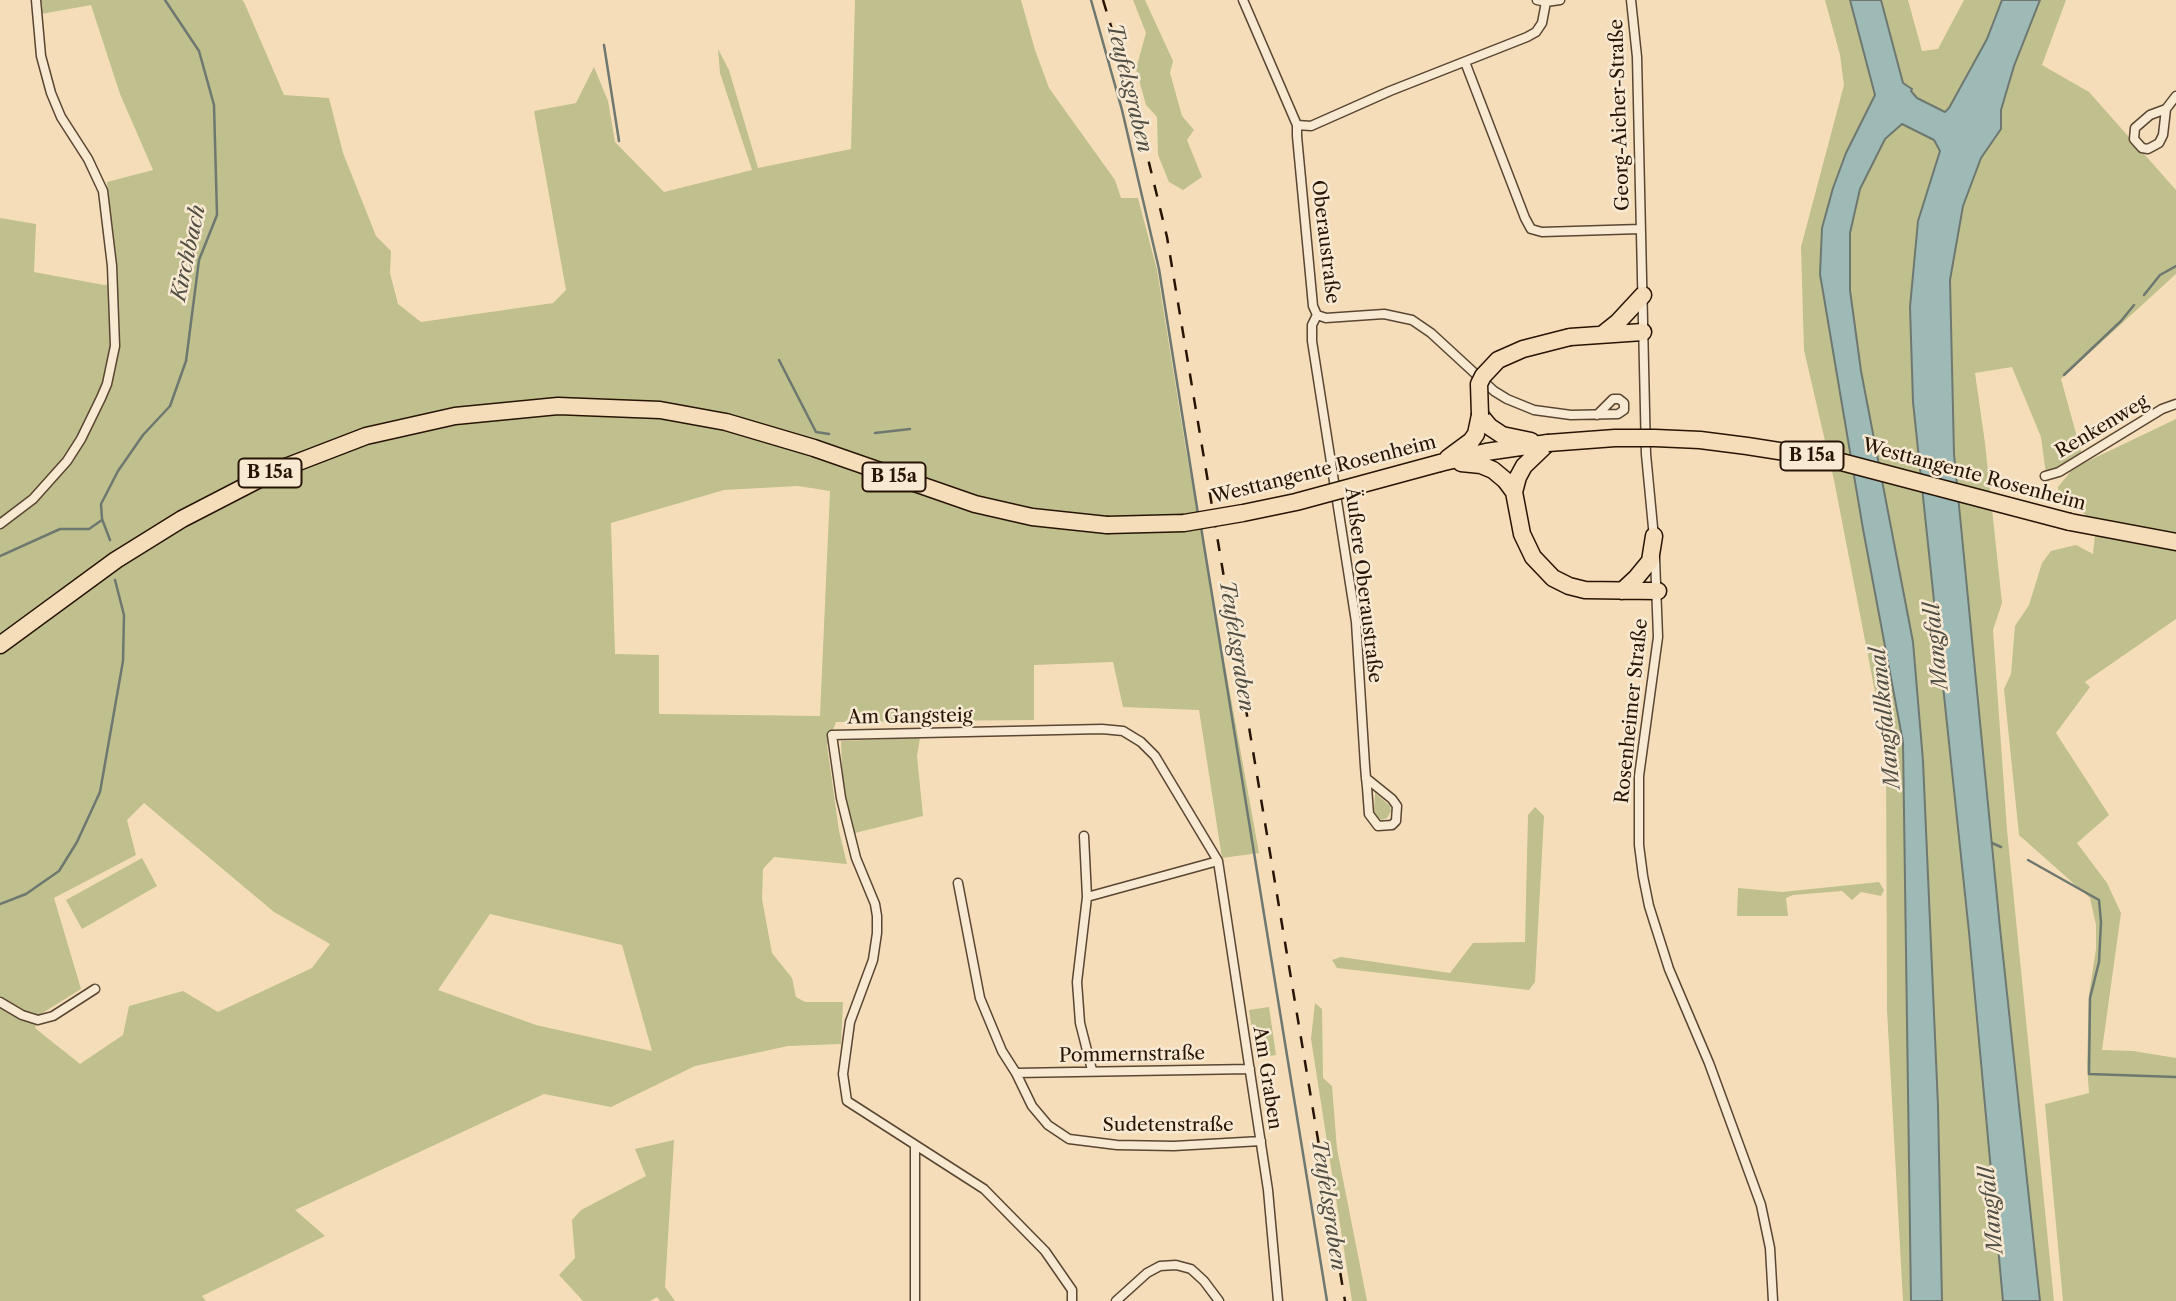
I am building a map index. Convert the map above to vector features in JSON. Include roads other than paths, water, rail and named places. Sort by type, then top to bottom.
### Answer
[{"type":"highway","points":[[1603,334],[1643,295]]},
{"type":"highway","points":[[1440,463],[1471,441],[1476,434],[1480,415],[1479,384],[1498,360],[1523,349],[1570,337],[1643,332]]},
{"type":"highway","name":"Westtangente Rosenheim","points":[[0,645],[116,561],[182,519],[275,471],[366,436],[455,416],[558,406],[660,410],[726,422],[814,448],[975,504],[1032,517],[1107,525],[1184,523],[1243,513],[1486,452],[1548,443],[1655,438],[1700,440],[1830,459],[2070,522],[2176,542]]},
{"type":"highway","points":[[1480,415],[1490,427],[1502,435],[1548,443]]},
{"type":"highway","points":[[1548,443],[1524,466],[1514,492],[1522,534],[1533,557],[1553,578],[1569,586],[1585,590],[1658,591]]},
{"type":"highway","points":[[1440,463],[1481,465],[1493,470],[1514,492]]},
{"type":"highway","points":[[1622,591],[1650,561],[1654,536]]},
{"type":"street","points":[[0,524],[26,505],[67,461],[107,384],[115,346],[112,266],[103,191],[88,159],[61,117],[51,93],[41,56],[36,0]]},
{"type":"street","name":"Oberaustraße","points":[[1243,0],[1297,125],[1313,306],[1317,314],[1326,318],[1384,314],[1412,320],[1431,333],[1507,400],[1546,412],[1597,415]]},
{"type":"street","points":[[1297,125],[1311,126],[1527,37],[1536,32],[1545,14],[1541,1],[1560,0]]},
{"type":"street","name":"Georg-Aicher-Straße","points":[[1631,0],[1637,57],[1640,229]]},
{"type":"street","points":[[1465,62],[1531,229],[1542,232],[1640,229]]},
{"type":"street","points":[[2166,109],[2150,115],[2135,128],[2134,139],[2137,145],[2148,149],[2159,143],[2163,135],[2166,109],[2176,96]]},
{"type":"street","name":"Rosenheimer Straße","points":[[1640,229],[1646,454],[1658,591],[1656,663],[1639,776],[1638,835],[1643,876],[1649,906],[1669,969],[1709,1063],[1761,1205],[1770,1248],[1773,1301]]},
{"type":"street","name":"Äußere Oberaustraße","points":[[1317,314],[1312,325],[1312,341],[1352,589],[1366,778],[1371,820],[1378,826],[1392,825],[1396,821],[1397,806],[1366,778]]},
{"type":"street","name":"Renkenweg","points":[[2045,476],[2059,472],[2162,409],[2176,404]]},
{"type":"street","name":"Am Gangsteig","points":[[915,1145],[852,1107],[847,1101],[843,1074],[850,1022],[873,960],[877,916],[875,904],[856,858],[841,798],[832,735],[1102,729],[1123,731],[1141,742],[1155,756],[1218,861]]},
{"type":"street","points":[[1084,836],[1087,897],[1077,982],[1080,1023],[1092,1070]]},
{"type":"street","points":[[1087,897],[1218,861]]},
{"type":"street","name":"Am Graben","points":[[1218,861],[1261,1142],[1278,1301]]},
{"type":"street","name":"Sudetenstraße","points":[[958,883],[980,998],[1002,1051],[1032,1106],[1048,1125],[1069,1139],[1117,1145],[1174,1146],[1261,1142]]},
{"type":"street","points":[[0,1002],[22,1015],[38,1020],[53,1016],[95,989]]},
{"type":"street","name":"Pommernstraße","points":[[1016,1073],[1250,1069]]},
{"type":"street","points":[[915,1145],[915,1301]]},
{"type":"street","points":[[915,1145],[984,1189],[1045,1251],[1072,1290],[1072,1301]]},
{"type":"street","points":[[1116,1301],[1147,1273],[1160,1266],[1176,1265],[1191,1269],[1219,1301]]},
{"type":"water","points":[[1850,0],[1881,0],[1903,83],[1912,89],[1917,98],[1945,112],[1987,39],[2002,0],[2040,0],[2014,66],[2001,110],[2001,129],[1981,158],[1963,206],[1950,280],[1954,454],[2000,928],[2040,1301],[2003,1301],[1969,932],[1913,402],[1910,307],[1918,221],[1940,151],[1934,140],[1902,124],[1885,139],[1860,189],[1850,233],[1850,290],[1861,371],[1913,642],[1923,761],[1938,1106],[1942,1301],[1911,1301],[1903,742],[1863,529],[1820,274],[1822,228],[1833,188],[1846,153],[1875,95]]},
{"type":"waterway","name":"Kirchbach","points":[[110,540],[102,519],[101,504],[118,471],[143,435],[170,406],[186,361],[199,260],[217,215],[214,105],[199,51],[165,0]]},
{"type":"waterway","name":"Teufelsgraben","points":[[1091,0],[1122,110],[1159,269],[1198,514]]},
{"type":"waterway","points":[[604,45],[619,141]]},
{"type":"waterway","points":[[2144,295],[2160,275],[2176,266]]},
{"type":"waterway","points":[[2064,375],[2121,321],[2134,305]]},
{"type":"waterway","points":[[779,360],[816,432],[829,434]]},
{"type":"waterway","points":[[875,433],[910,429]]},
{"type":"waterway","points":[[0,556],[60,529],[89,529],[102,520]]},
{"type":"waterway","name":"Teufelsgraben","points":[[1201,527],[1327,1301]]},
{"type":"waterway","name":"Kirchbach","points":[[0,904],[26,894],[59,871],[77,842],[100,792],[123,661],[124,615],[115,580]]},
{"type":"waterway","points":[[1992,843],[2001,847]]},
{"type":"waterway","points":[[2028,860],[2099,900],[2099,962],[2090,998],[2089,1074],[2176,1077]]},
{"type":"railway","points":[[1103,0],[1135,105],[1167,237],[1345,1301]]},
{"type":"water label","name":"Mangfall","points":[[1937,646]]},
{"type":"water label","name":"Mangfallkanal","points":[[1886,718]]},
{"type":"water label","name":"Mangfall","points":[[1992,1210]]}]
